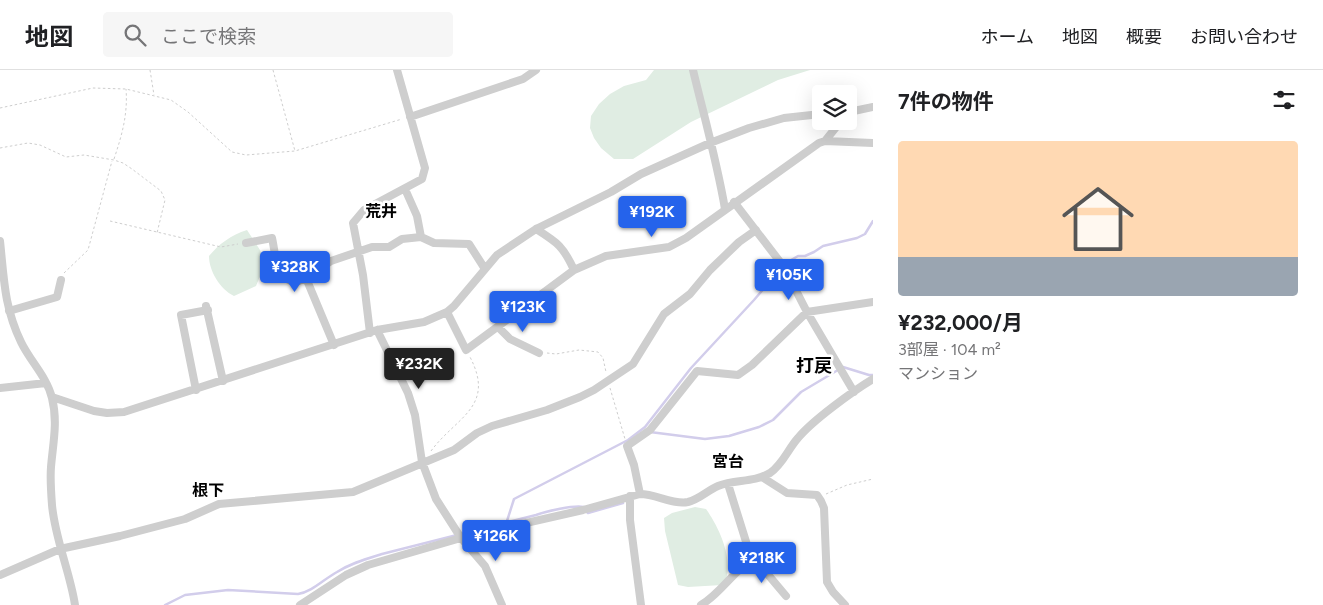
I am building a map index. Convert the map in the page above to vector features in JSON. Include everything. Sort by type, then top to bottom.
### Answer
[{"type":"street","points":[[397,70],[425,168],[422,179],[364,210],[353,223],[373,332],[408,393],[414,415],[422,462],[436,499],[461,538],[486,566],[502,605]]},
{"type":"street","points":[[410,116],[523,79],[536,70]]},
{"type":"street","points":[[693,70],[717,165],[725,209]]},
{"type":"street","points":[[857,110],[873,107]]},
{"type":"street","points":[[52,397],[107,413],[124,412],[373,332],[424,322],[446,312],[497,255],[536,229],[611,192],[641,174],[710,143],[775,120],[812,115]]},
{"type":"street","points":[[446,312],[466,350],[574,270],[606,256],[668,247],[686,238],[734,202],[825,140],[833,130]]},
{"type":"street","points":[[825,140],[873,143]]},
{"type":"street","points":[[405,188],[418,216],[421,237]]},
{"type":"street","points":[[734,202],[784,267],[807,312],[854,392]]},
{"type":"street","points":[[536,229],[557,242],[567,255],[574,270]]},
{"type":"street","points":[[0,575],[60,549],[185,519],[219,504],[353,492],[454,450],[483,430],[504,421],[547,410],[588,394],[633,364],[664,314],[690,294],[710,270],[739,242],[756,230]]},
{"type":"street","points":[[246,243],[272,238],[280,273],[284,278],[296,282],[306,278],[331,261],[372,247],[388,247],[402,239],[421,237],[434,243],[469,244],[485,269]]},
{"type":"street","points":[[0,243],[3,282],[9,311],[22,344],[46,383],[52,397],[56,415],[51,468],[52,508],[60,549],[75,605]]},
{"type":"street","points":[[306,278],[334,344]]},
{"type":"street","points":[[9,311],[57,297],[61,280]]},
{"type":"street","points":[[640,494],[634,465],[627,446],[650,430],[697,371],[738,375],[752,365],[807,312],[873,302]]},
{"type":"street","points":[[196,390],[181,315],[207,308],[224,381]]},
{"type":"street","points":[[498,327],[510,339],[538,353]]},
{"type":"street","points":[[300,605],[356,570],[461,538],[584,510],[640,494],[678,502],[687,502],[697,499],[718,486],[762,477],[771,472],[781,462],[806,429],[854,392],[873,380]]},
{"type":"street","points":[[0,388],[46,383]]},
{"type":"street","points":[[762,477],[787,493],[817,495],[819,497],[824,508],[827,582],[832,592],[845,605]]},
{"type":"street","points":[[728,484],[748,548],[754,558],[786,596]]},
{"type":"street","points":[[630,496],[630,520],[641,605]]},
{"type":"street","points":[[701,605],[713,598],[745,564],[754,558]]},
{"type":"path","points":[[150,70],[154,96]]},
{"type":"path","points":[[273,70],[295,151]]},
{"type":"path","points":[[0,108],[93,88],[126,89],[171,100],[188,112],[232,152],[246,154],[295,151],[410,116]]},
{"type":"path","points":[[61,280],[65,272],[82,258],[88,250],[123,130],[126,115],[126,89]]},
{"type":"path","points":[[0,148],[28,144],[40,145],[66,157],[84,155],[123,163],[161,191],[164,196],[165,200],[156,233]]},
{"type":"path","points":[[110,221],[221,247],[246,243]]},
{"type":"path","points":[[422,462],[436,443],[475,403],[478,392],[478,378],[466,350]]},
{"type":"path","points":[[538,353],[556,354],[579,350],[598,352],[603,358],[627,446]]},
{"type":"path","points":[[819,497],[847,485],[873,479]]},
{"type":"shaded area","points":[[654,70],[810,70],[778,80],[691,122],[633,159],[614,159],[601,148],[594,138],[590,128],[591,116],[599,104],[610,94],[624,86],[646,80]]},
{"type":"shaded area","points":[[247,230],[260,250],[265,264],[256,286],[234,296],[224,289],[216,279],[211,268],[209,256],[226,240]]},
{"type":"shaded area","points":[[695,507],[706,509],[715,523],[722,540],[728,567],[722,585],[688,587],[678,585],[665,531],[664,518],[672,513]]},
{"type":"waterway","points":[[507,521],[514,499],[628,440],[645,427],[691,368],[786,263],[798,256],[805,256],[814,252],[823,246],[857,238],[865,234],[873,221]]},
{"type":"waterway","points":[[650,432],[705,439],[729,436],[759,427],[773,420],[801,392],[843,367],[873,375]]},
{"type":"waterway","points":[[587,512],[623,503]]},
{"type":"waterway","points":[[165,605],[185,595],[228,590],[303,593],[359,561],[553,510],[584,507]]},
{"type":"district","name":"荒井","points":[[381,211]]},
{"type":"district","name":"打戻","points":[[814,366]]},
{"type":"district","name":"宮台","points":[[728,461]]},
{"type":"district","name":"根下","points":[[208,490]]}]
